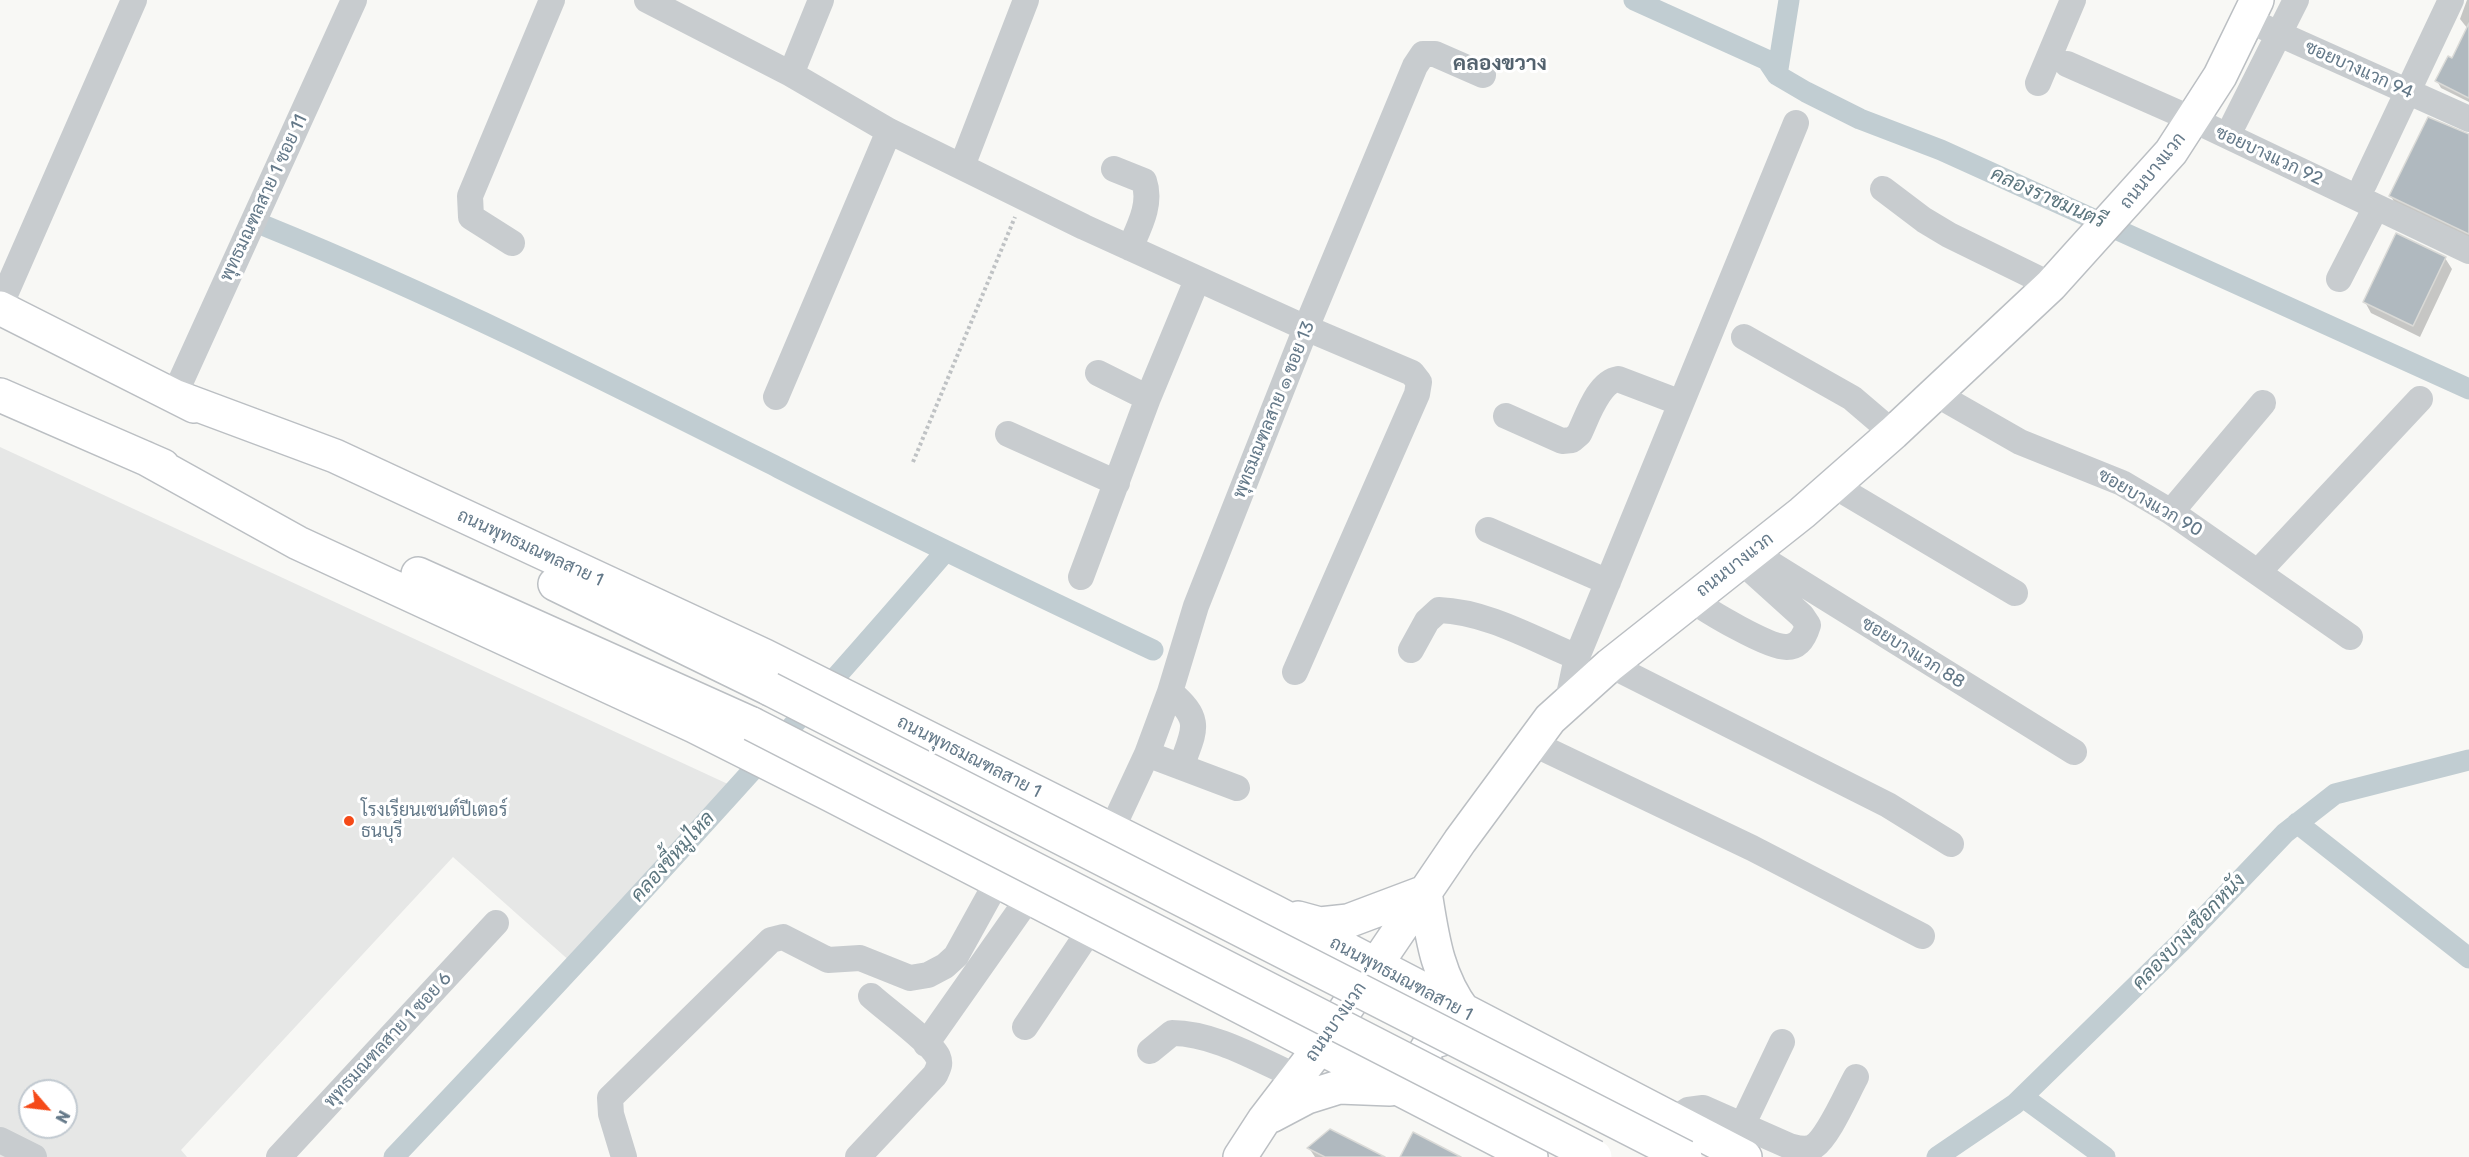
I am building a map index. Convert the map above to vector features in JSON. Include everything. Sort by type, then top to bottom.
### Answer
[{"type":"main road","name":"ถนนบางแวก","points":[[1240,1157],[1264,1120],[1320,1047],[1425,892],[1532,743],[1568,700],[1893,434],[2061,275],[2151,177],[2193,120],[2220,76],[2253,10]]},
{"type":"main road","name":"ถนนพุทธมณฑลสาย 1","points":[[0,307],[174,396],[770,689],[1685,1157]]},
{"type":"main road","points":[[0,395],[526,621],[752,724],[1595,1157]]},
{"type":"main road","name":"ถนนพุทธมณฑลสาย 1","points":[[174,396],[335,456],[765,656],[1273,911],[1673,1120],[1743,1141]]},
{"type":"main road","points":[[145,458],[298,543],[694,726],[831,795],[1092,927],[1531,1157]]},
{"type":"main road","points":[[1154,960],[1245,988],[1264,981],[1281,968],[1287,945],[1276,931],[1210,879]]},
{"type":"main road","points":[[1273,911],[1320,924],[1348,921],[1425,892],[1438,963],[1451,995],[1465,1013]]},
{"type":"main road","points":[[1536,1157],[1443,1095],[1422,1058],[1431,1042],[1464,1033],[1564,1064]]},
{"type":"main road","points":[[1264,1120],[1307,1097],[1339,1087],[1402,1090]]},
{"type":"street","points":[[0,307],[134,0]]},
{"type":"street","name":"พุทธมณฑลสาย 1 ซอย 11","points":[[174,396],[354,0]]},
{"type":"street","points":[[512,243],[471,217],[470,196],[552,0]]},
{"type":"street","points":[[791,74],[820,0]]},
{"type":"street","points":[[962,166],[1026,0]]},
{"type":"street","points":[[2038,83],[2073,0]]},
{"type":"street","points":[[2234,123],[2296,0]]},
{"type":"street","points":[[2364,184],[2451,0]]},
{"type":"street","points":[[658,2],[791,74],[889,131],[1130,249],[1412,373],[1419,382],[1417,394],[1295,672]]},
{"type":"street","name":"ซอยบางแวก 94","points":[[2253,10],[2280,34],[2469,119]]},
{"type":"street","name":"พุทธมณฑลสาย ๑ ซอย 13","points":[[1112,829],[1147,754],[1170,692],[1197,606],[1306,328],[1415,66],[1423,54],[1435,54],[1483,75]]},
{"type":"street","name":"ซอยบางแวก 92","points":[[2067,64],[2193,120],[2469,251]]},
{"type":"street","points":[[1568,700],[1577,657],[1797,123]]},
{"type":"street","points":[[776,397],[889,131]]},
{"type":"street","points":[[1114,169],[1144,181],[1147,190],[1146,209],[1130,249]]},
{"type":"street","points":[[1883,189],[1924,220],[1949,235],[2061,275]]},
{"type":"street","points":[[2339,279],[2376,207]]},
{"type":"street","points":[[1081,577],[1148,398],[1197,280]]},
{"type":"street","points":[[1744,337],[1852,398],[1893,434]]},
{"type":"street","points":[[1098,373],[1148,398]]},
{"type":"street","points":[[1506,416],[1562,441],[1572,440],[1579,434],[1604,386],[1610,380],[1617,379],[1681,403]]},
{"type":"street","name":"ซอยบางแวก 90","points":[[1936,394],[1992,428],[2112,478],[2171,512],[2350,637]]},
{"type":"street","points":[[2258,572],[2420,399]]},
{"type":"street","points":[[2171,512],[2263,403]]},
{"type":"street","points":[[1008,434],[1117,483]]},
{"type":"street","points":[[1833,485],[2015,593]]},
{"type":"street","points":[[1488,530],[1608,582]]},
{"type":"street","points":[[1691,599],[1705,610],[1764,640],[1786,647],[1795,645],[1805,636],[1808,625],[1748,554]]},
{"type":"street","name":"ซอยบางแวก 88","points":[[1748,554],[1768,562],[2074,752]]},
{"type":"street","points":[[1411,650],[1427,621],[1439,610],[1476,615],[1577,657]]},
{"type":"street","points":[[1610,665],[1888,805],[1951,844]]},
{"type":"street","points":[[1170,692],[1186,705],[1194,718],[1193,732],[1181,767]]},
{"type":"street","points":[[1532,743],[1752,848],[1922,936]]},
{"type":"street","points":[[1147,754],[1237,788]]},
{"type":"street","points":[[624,1157],[611,1114],[610,1098],[771,940],[783,937],[828,960],[860,958],[910,978],[928,975],[945,966],[956,956],[998,880]]},
{"type":"street","points":[[926,1044],[1030,896]]},
{"type":"street","name":"พุทธมณฑลสาย 1 ซอย 6","points":[[279,1157],[496,923]]},
{"type":"street","points":[[1025,1027],[1092,927]]},
{"type":"street","points":[[858,1157],[935,1075],[939,1066],[938,1056],[870,996]]},
{"type":"street","points":[[1150,1051],[1172,1033],[1185,1033],[1237,1050],[1297,1077]]},
{"type":"street","points":[[1782,1042],[1743,1141],[1803,1149],[1812,1147],[1821,1138],[1856,1077]]},
{"type":"street","points":[[0,1140],[34,1157]]},
{"type":"path","points":[[912,462],[1024,197]]},
{"type":"shaded area","name":"โรงเรียนเซนต์ปีเตอร์ ธนบุรี","points":[[0,447],[730,785],[572,963],[453,857],[181,1150],[187,1157],[0,1157]]},
{"type":"building","points":[[2469,23],[2469,98],[2435,81],[2448,56],[2452,58]]},
{"type":"building","points":[[2428,117],[2469,134],[2469,234],[2389,196]]},
{"type":"building","points":[[2396,233],[2446,257],[2413,326],[2363,302]]},
{"type":"building","points":[[1330,1129],[1385,1157],[1325,1157],[1307,1148]]},
{"type":"building","points":[[1413,1132],[1461,1157],[1400,1157]]},
{"type":"waterway","name":"คลองราชมนตรี","points":[[1634,0],[1767,60],[1777,75],[1860,119],[1941,150],[2469,389]]},
{"type":"waterway","points":[[1777,75],[1789,0]]},
{"type":"waterway","points":[[265,226],[460,311],[919,538],[1153,650]]},
{"type":"waterway","name":"คลองขี้หมูไหล","points":[[394,1157],[673,858],[945,552]]},
{"type":"waterway","name":"คลองบางเชือกหนัง","points":[[1937,1157],[2015,1104],[2181,942],[2285,833],[2335,794],[2469,760]]},
{"type":"waterway","points":[[2297,823],[2469,958]]},
{"type":"waterway","points":[[2023,1097],[2105,1157]]},
{"type":"place","name":"โรงเรียนเซนต์ปีเตอร์ ธนบุรี","points":[[349,821]]},
{"type":"district","name":"คลองขวาง","points":[[1500,64]]}]
